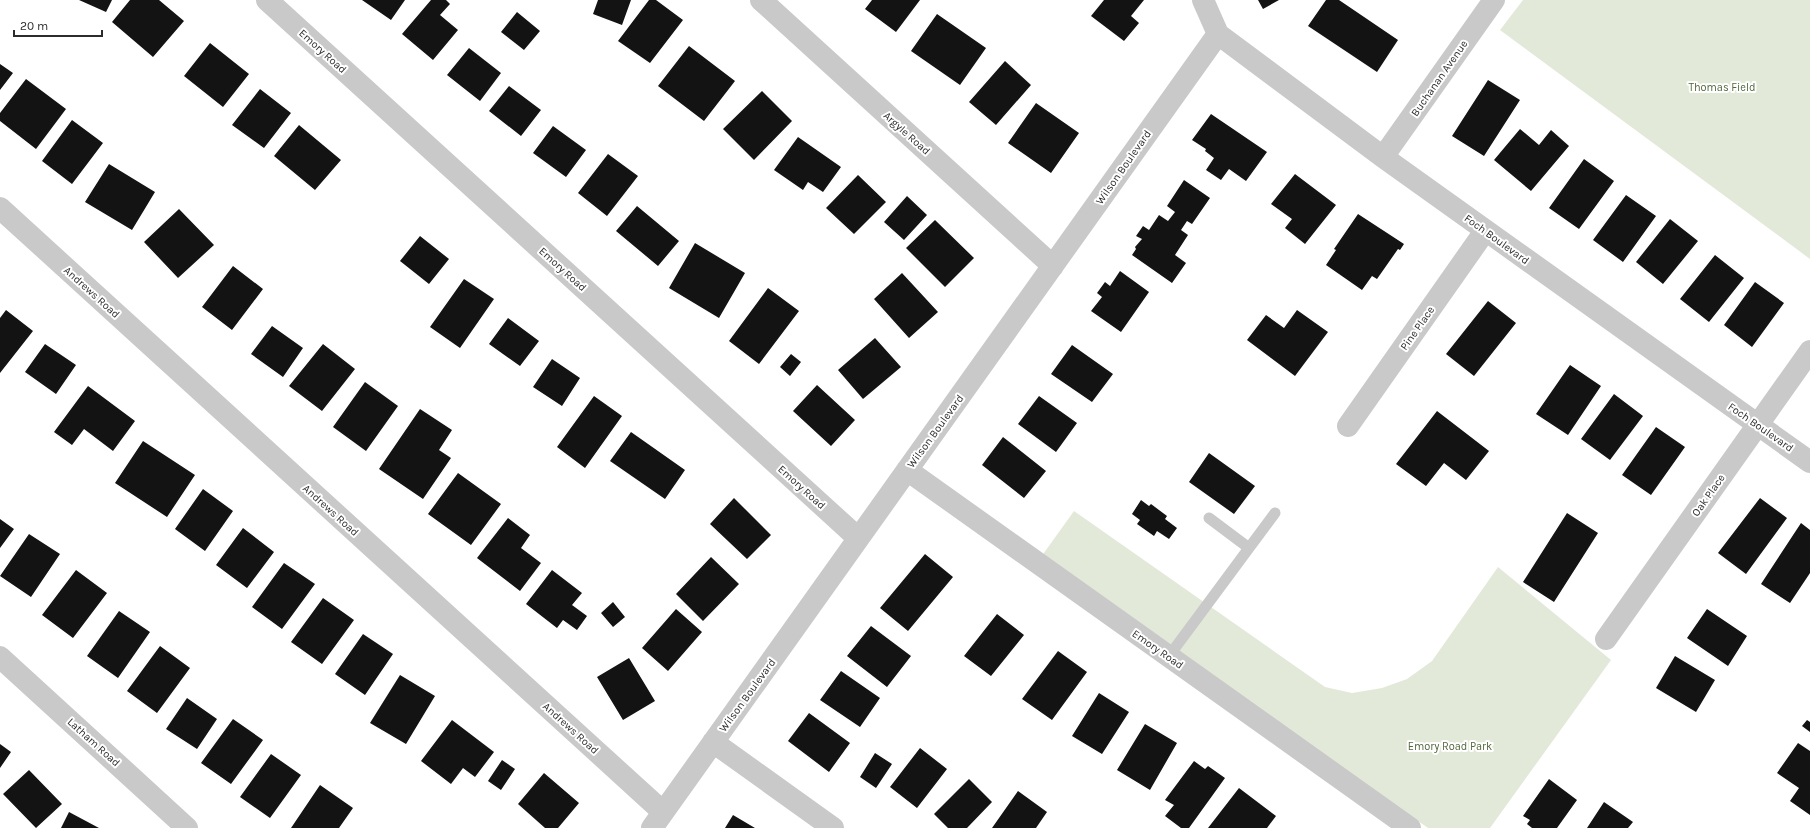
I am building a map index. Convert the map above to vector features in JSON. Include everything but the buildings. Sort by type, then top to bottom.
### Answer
[{"type":"street","name":"Emory Road","points":[[266,0],[858,538]]},
{"type":"street","name":"Argyle Road","points":[[761,0],[1053,266]]},
{"type":"street","name":"Foch Boulevard","points":[[1203,0],[1218,34],[1485,231],[1810,462]]},
{"type":"street","name":"Buchanan Avenue","points":[[1383,157],[1494,0]]},
{"type":"street","name":"Wilson Boulevard","points":[[657,820],[1218,34]]},
{"type":"street","name":"Andrews Road","points":[[0,208],[657,820]]},
{"type":"street","name":"Pine Place","points":[[1348,426],[1485,231]]},
{"type":"street","name":"Oak Place","points":[[1606,639],[1810,351]]},
{"type":"street","name":"Emory Road","points":[[907,470],[1410,828]]},
{"type":"street","name":"Latham Road","points":[[0,657],[187,828]]},
{"type":"street","points":[[713,742],[833,828]]},
{"type":"lane","points":[[1169,656],[1275,513]]},
{"type":"lane","points":[[1209,518],[1249,548]]},
{"type":"green space","name":"Thomas Field","points":[[1523,0],[1810,0],[1810,259],[1500,30]]},
{"type":"green space","name":"Emory Road Park","points":[[1074,511],[1325,687],[1352,693],[1382,688],[1407,679],[1432,661],[1498,567],[1611,660],[1490,828],[1428,828],[1041,557]]}]
